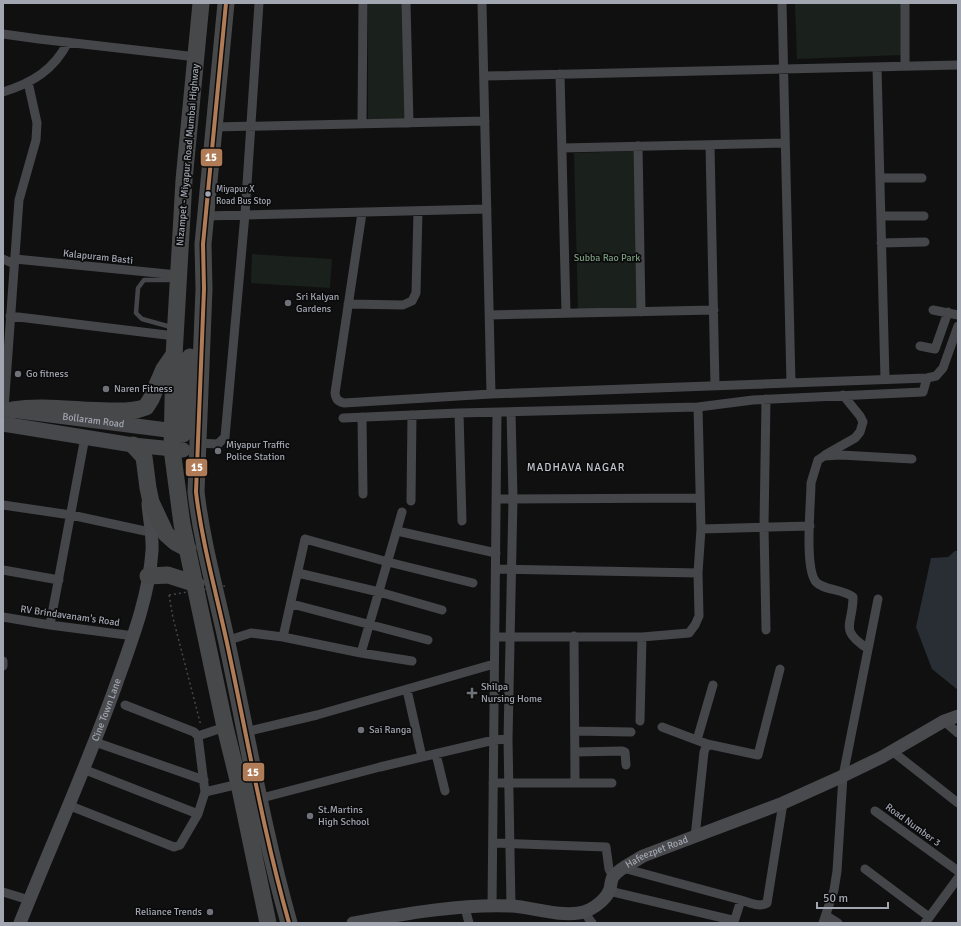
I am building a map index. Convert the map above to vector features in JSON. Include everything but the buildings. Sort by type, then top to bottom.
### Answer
[{"type":"highway","name":"Nizampet - Miyapur Road Mumbai Highway","points":[[178,432],[174,356],[175,332],[184,180],[201,3]]},
{"type":"highway","points":[[226,3],[203,244],[204,288],[184,447],[182,524],[268,923]]},
{"type":"highway","points":[[204,288],[195,320],[185,402],[178,432],[184,447],[196,492],[199,521],[246,732],[258,799],[288,923]]},
{"type":"highway","points":[[7,409],[26,408],[89,411],[135,411],[146,407],[164,369],[174,356]]},
{"type":"highway","points":[[133,445],[144,458],[151,502],[166,534],[175,542],[188,549]]},
{"type":"highway","points":[[148,576],[168,575],[196,584]]},
{"type":"highway","points":[[212,666],[231,662]]},
{"type":"highway","points":[[217,688],[235,683]]},
{"type":"main road","name":"Bollaram Road","points":[[7,409],[178,432]]},
{"type":"main road","name":"Bollaram Road","points":[[3,424],[133,445],[184,447]]},
{"type":"street","points":[[184,447],[218,444],[225,437],[245,214],[259,3]]},
{"type":"street","points":[[362,124],[363,3]]},
{"type":"street","points":[[406,3],[409,123]]},
{"type":"street","points":[[482,3],[491,394]]},
{"type":"street","points":[[782,3],[793,383],[796,397]]},
{"type":"street","points":[[905,3],[905,66]]},
{"type":"street","points":[[3,34],[197,57]]},
{"type":"street","points":[[3,92],[19,87],[45,73],[64,50],[68,42]]},
{"type":"street","points":[[484,76],[958,65]]},
{"type":"street","points":[[877,67],[885,379]]},
{"type":"street","points":[[560,74],[566,313]]},
{"type":"street","points":[[7,409],[10,316],[19,200],[36,140],[37,123],[28,82]]},
{"type":"street","points":[[215,127],[485,121]]},
{"type":"street","points":[[562,148],[785,143]]},
{"type":"street","points":[[710,145],[716,386]]},
{"type":"street","points":[[638,146],[641,312]]},
{"type":"street","points":[[880,178],[922,178]]},
{"type":"street","points":[[206,216],[487,209]]},
{"type":"street","points":[[348,304],[403,305],[412,300],[416,293],[418,211]]},
{"type":"street","points":[[362,213],[335,393],[338,402],[344,403],[491,394],[927,378],[936,376],[943,368],[958,326]]},
{"type":"street","points":[[881,216],[924,216]]},
{"type":"street","points":[[881,243],[925,242]]},
{"type":"street","name":"Kalapuram Basti","points":[[3,259],[178,277]]},
{"type":"street","points":[[489,315],[714,310]]},
{"type":"street","points":[[933,310],[958,315]]},
{"type":"street","points":[[920,346],[935,349],[948,312]]},
{"type":"street","points":[[10,316],[175,332]]},
{"type":"street","points":[[343,418],[459,413],[698,407],[766,399],[922,392],[927,378]]},
{"type":"street","points":[[843,395],[863,422],[860,432],[855,438],[818,460],[811,483],[809,560],[816,582],[825,587],[848,593],[853,597],[848,627],[851,636],[868,649]]},
{"type":"street","points":[[766,399],[764,527],[766,630]]},
{"type":"street","points":[[363,494],[366,417],[373,401]]},
{"type":"street","points":[[495,638],[642,636],[689,633],[699,616],[698,572],[700,498],[698,407]]},
{"type":"street","points":[[511,412],[513,498],[508,739],[511,906]]},
{"type":"street","points":[[459,413],[462,520]]},
{"type":"street","points":[[492,907],[497,413]]},
{"type":"street","points":[[411,501],[412,415]]},
{"type":"street","points":[[50,625],[85,437]]},
{"type":"street","points":[[824,456],[841,455],[912,459]]},
{"type":"street","name":"Cine Town Lane","points":[[20,923],[95,742],[134,636],[148,576],[152,551],[152,531],[148,505],[148,488]]},
{"type":"street","points":[[496,499],[700,498]]},
{"type":"street","points":[[3,506],[71,515],[145,531],[152,531]]},
{"type":"street","points":[[361,653],[402,512]]},
{"type":"street","points":[[700,529],[810,526]]},
{"type":"street","points":[[397,531],[496,553]]},
{"type":"street","points":[[283,637],[292,604],[305,540],[473,583]]},
{"type":"street","points":[[496,569],[698,572]]},
{"type":"street","points":[[3,570],[59,580]]},
{"type":"street","points":[[298,573],[379,592],[442,610]]},
{"type":"street","points":[[838,923],[825,919],[834,890],[837,871],[843,776],[878,599]]},
{"type":"street","points":[[292,604],[428,640]]},
{"type":"street","name":"RV Brindavanam's Road","points":[[3,617],[134,636]]},
{"type":"street","points":[[226,641],[251,632],[412,661]]},
{"type":"street","points":[[574,636],[576,782]]},
{"type":"street","points":[[640,721],[642,636]]},
{"type":"street","points":[[3,661],[3,666]]},
{"type":"street","points":[[246,732],[316,715],[494,664]]},
{"type":"street","points":[[662,727],[707,744],[758,755],[780,669]]},
{"type":"street","points":[[697,740],[713,685]]},
{"type":"street","points":[[407,690],[422,757]]},
{"type":"street","points":[[125,704],[201,735],[225,728]]},
{"type":"street","name":"Hafeezpet Road","points":[[613,877],[623,868],[643,856],[783,802],[843,776],[892,751],[944,721],[958,716]]},
{"type":"street","points":[[944,721],[958,733]]},
{"type":"street","points":[[575,731],[631,732]]},
{"type":"street","points":[[68,806],[174,847],[180,845],[198,814],[205,792],[201,735]]},
{"type":"street","points":[[258,799],[422,757],[494,740],[508,739]]},
{"type":"street","points":[[95,742],[204,780]]},
{"type":"street","points":[[695,837],[704,752],[707,744]]},
{"type":"street","points":[[575,752],[622,751],[625,752],[626,755],[626,765]]},
{"type":"street","points":[[892,751],[958,803]]},
{"type":"street","points":[[436,754],[445,791]]},
{"type":"street","points":[[83,769],[198,814]]},
{"type":"street","points":[[493,783],[612,783]]},
{"type":"street","points":[[205,792],[239,784]]},
{"type":"street","points":[[623,868],[741,900],[762,905],[767,903],[783,802]]},
{"type":"street","name":"Road Number 3","points":[[875,811],[958,871]]},
{"type":"street","points":[[353,923],[399,919],[465,908],[511,906],[570,914],[592,920],[598,904],[609,891],[613,877],[609,869],[606,847],[493,843]]},
{"type":"street","points":[[865,869],[927,920],[958,878]]},
{"type":"street","points":[[609,891],[732,920],[735,920],[741,900]]},
{"type":"street","points":[[3,892],[29,900]]},
{"type":"street","points":[[465,908],[469,923]]},
{"type":"lane","points":[[175,332],[142,319],[136,313],[137,294],[138,288],[144,280],[178,277]]},
{"type":"path","points":[[201,735],[173,618],[169,595],[225,586]]},
{"type":"green space","points":[[368,3],[406,3],[408,123],[368,122]]},
{"type":"green space","points":[[795,3],[902,3],[903,55],[797,59]]},
{"type":"green space","name":"Subba Rao Park","points":[[634,151],[638,310],[578,311],[574,153]]},
{"type":"green space","points":[[252,254],[332,259],[330,288],[251,283]]},
{"type":"shaded area","points":[[955,551],[958,551],[958,690],[932,669],[916,627],[931,558],[948,557]]},
{"type":"transit line","name":"15","points":[[226,3],[203,244],[204,289],[196,492],[206,549],[263,818],[289,923]]},
{"type":"place","name":"Miyapur X Road Bus Stop","points":[[208,194]]},
{"type":"place","name":"Sri Kalyan Gardens","points":[[288,303]]},
{"type":"place","name":"Go fitness","points":[[18,374]]},
{"type":"place","name":"Naren Fitness","points":[[106,389]]},
{"type":"place","name":"Miyapur Traffic Police Station","points":[[218,451]]},
{"type":"place","name":"Shilpa Nursing Home","points":[[472,693]]},
{"type":"place","name":"Sai Ranga","points":[[361,730]]},
{"type":"place","name":"St.Martins High School","points":[[310,816]]},
{"type":"place","name":"Reliance Trends","points":[[210,912]]},
{"type":"district","name":"MADHAVA NAGAR","points":[[576,467]]}]
